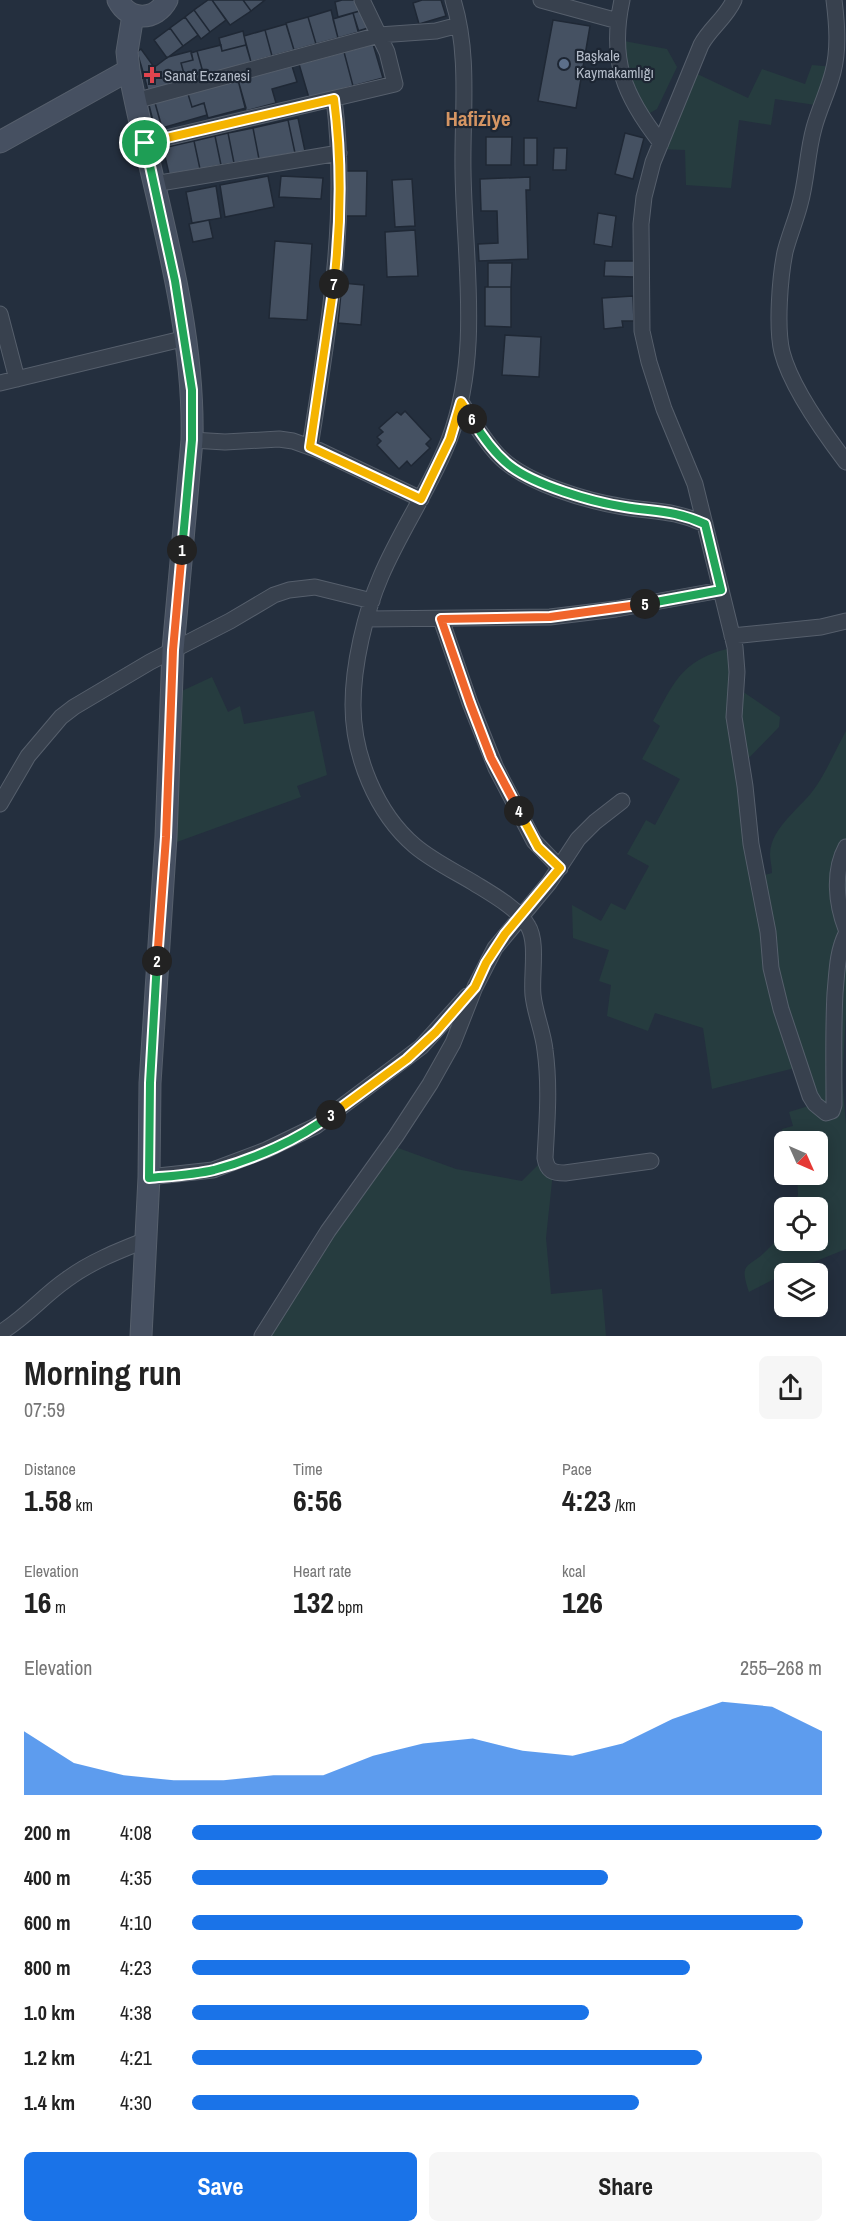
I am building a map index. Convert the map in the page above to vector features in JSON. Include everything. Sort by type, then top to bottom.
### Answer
[{"type":"street","points":[[118,0],[123,8],[133,15],[142,17],[154,14],[167,0]]},
{"type":"street","points":[[145,143],[395,84],[387,52],[362,0]]},
{"type":"street","points":[[453,0],[459,25],[462,54],[463,173],[469,296],[466,372],[461,402],[450,439],[381,576],[372,601],[355,677],[354,718],[361,756],[378,798],[400,832],[428,856],[485,890],[520,916],[531,932],[533,994],[545,1049],[549,1092],[545,1158],[548,1168],[553,1172],[565,1173],[651,1161]]},
{"type":"street","points":[[541,0],[618,21]]},
{"type":"street","points":[[622,0],[617,41],[619,68],[626,90],[635,107],[661,143]]},
{"type":"street","points":[[734,0],[701,45],[647,182],[641,213],[642,331],[649,362],[675,437],[695,484],[737,660],[734,704],[736,729],[751,844],[768,932],[771,968],[781,1009],[804,1081],[815,1104],[826,1113],[832,1111],[834,1105],[832,1059],[836,980],[841,945],[846,934]]},
{"type":"street","points":[[834,0],[836,58],[809,146],[804,190],[785,252],[781,285],[780,331],[782,351],[793,379],[824,432],[846,462]]},
{"type":"street","points":[[133,15],[127,52],[129,70],[186,338],[192,390],[192,440],[173,650],[166,837],[150,1083],[149,1178],[141,1336]]},
{"type":"street","points":[[135,101],[380,35],[436,31],[459,25]]},
{"type":"street","points":[[0,142],[129,70]]},
{"type":"street","points":[[310,447],[334,280],[339,217],[339,153],[334,99]]},
{"type":"street","points":[[154,184],[339,153]]},
{"type":"street","points":[[0,314],[17,379]]},
{"type":"street","points":[[0,383],[186,338]]},
{"type":"street","points":[[461,402],[498,454],[518,472],[592,500],[626,507],[671,512],[705,524]]},
{"type":"street","points":[[192,440],[225,442],[279,439],[310,447],[421,499]]},
{"type":"street","points":[[0,804],[38,741],[62,717],[98,692],[173,650],[274,595],[289,590],[315,586],[372,601]]},
{"type":"street","points":[[367,619],[550,617],[581,614],[721,590]]},
{"type":"street","points":[[441,619],[470,703],[496,768],[534,841],[560,868]]},
{"type":"street","points":[[732,636],[821,627],[846,621]]},
{"type":"street","points":[[262,1336],[328,1231],[430,1084],[453,1043],[475,987],[495,948],[560,868],[586,830],[622,801]]},
{"type":"street","points":[[846,847],[837,873],[846,929]]},
{"type":"street","points":[[149,1178],[213,1170],[266,1150],[316,1126],[422,1047],[475,987]]},
{"type":"street","points":[[0,1333],[14,1324],[68,1278],[110,1255],[146,1240]]},
{"type":"green space","points":[[624,41],[667,49],[677,67],[657,109],[648,114],[628,79]]},
{"type":"green space","points":[[812,65],[834,67],[822,106],[775,99],[771,125],[739,120],[731,188],[686,185],[685,150],[658,149],[691,71],[748,98],[762,69],[805,84]]},
{"type":"green space","points":[[735,647],[736,687],[780,717],[779,727],[742,765],[757,877],[772,873],[770,854],[776,834],[817,785],[846,731],[846,1015],[842,1080],[846,1124],[846,1249],[811,1263],[774,1263],[774,1279],[749,1292],[745,1275],[747,1266],[774,1242],[774,1251],[828,1251],[828,1197],[797,1197],[798,1185],[828,1185],[828,1131],[783,1131],[782,1129],[793,1126],[789,1112],[815,1104],[799,1067],[712,1089],[703,1028],[655,1013],[648,1031],[607,1016],[611,985],[599,981],[609,950],[573,938],[572,905],[601,921],[611,903],[625,910],[649,866],[627,854],[646,820],[655,825],[680,779],[642,759],[660,726],[653,721],[668,693],[684,672],[704,657]]},
{"type":"green space","points":[[212,677],[228,712],[240,706],[244,724],[314,711],[327,775],[297,786],[301,797],[166,846],[171,696]]},
{"type":"green space","points":[[390,1145],[456,1169],[522,1181],[545,1158],[553,1172],[546,1238],[551,1294],[602,1289],[606,1336],[262,1336]]},
{"type":"building","points":[[208,0],[212,0],[226,20],[210,32],[194,10]]},
{"type":"building","points":[[212,0],[243,0],[251,11],[230,25]]},
{"type":"building","points":[[243,0],[265,0],[251,11]]},
{"type":"building","points":[[358,0],[363,10],[338,17],[335,2]]},
{"type":"building","points":[[422,0],[441,0],[446,16],[419,24],[413,3]]},
{"type":"building","points":[[194,10],[210,32],[201,39],[185,17]]},
{"type":"building","points":[[331,10],[338,38],[316,44],[308,17]]},
{"type":"building","points":[[363,10],[368,28],[358,31],[353,13]]},
{"type":"building","points":[[353,13],[359,32],[338,38],[333,19]]},
{"type":"building","points":[[185,17],[198,35],[183,46],[170,28]]},
{"type":"building","points":[[308,17],[316,44],[294,50],[286,23]]},
{"type":"building","name":"Başkale Kaymakamlığı","points":[[553,20],[590,26],[576,108],[538,101]]},
{"type":"building","points":[[286,24],[294,50],[272,56],[265,30]]},
{"type":"building","points":[[170,28],[183,46],[167,58],[154,40]]},
{"type":"building","points":[[265,30],[272,56],[251,62],[244,36]]},
{"type":"building","points":[[243,31],[246,45],[222,51],[219,38]]},
{"type":"building","points":[[373,44],[383,78],[353,86],[344,52]]},
{"type":"building","points":[[221,45],[222,51],[246,45],[251,62],[204,76],[197,51]]},
{"type":"building","points":[[141,49],[154,67],[144,75],[137,52]]},
{"type":"building","points":[[191,51],[193,60],[181,63],[186,81],[148,91],[144,75],[168,57]]},
{"type":"building","points":[[197,51],[204,76],[186,81],[181,63],[193,60],[191,53]]},
{"type":"building","points":[[344,52],[353,86],[309,98],[299,64]]},
{"type":"building","points":[[292,66],[297,82],[272,89],[276,103],[246,111],[238,80]]},
{"type":"building","points":[[238,80],[246,108],[208,118],[204,103],[192,107],[188,94]]},
{"type":"building","points":[[188,94],[192,107],[204,103],[207,115],[162,128],[155,103]]},
{"type":"building","points":[[155,103],[163,131],[156,133],[149,105]]},
{"type":"building","points":[[298,118],[305,151],[295,153],[288,120]]},
{"type":"building","points":[[288,120],[295,153],[259,159],[253,128]]},
{"type":"building","points":[[253,128],[259,159],[234,163],[228,133]]},
{"type":"building","points":[[228,133],[234,163],[221,165],[215,136]]},
{"type":"building","points":[[625,133],[644,138],[633,179],[615,174]]},
{"type":"building","points":[[215,136],[221,165],[200,169],[194,141]]},
{"type":"building","points":[[486,137],[512,137],[511,165],[486,165]]},
{"type":"building","points":[[524,138],[537,138],[537,165],[524,165]]},
{"type":"building","points":[[194,141],[200,169],[169,174],[163,148]]},
{"type":"building","points":[[554,148],[567,148],[566,170],[553,170]]},
{"type":"building","points":[[346,171],[367,171],[366,216],[345,216]]},
{"type":"building","points":[[268,176],[274,207],[225,217],[220,185]]},
{"type":"building","points":[[281,176],[323,178],[321,199],[279,197]]},
{"type":"building","points":[[530,177],[530,190],[526,190],[528,259],[479,261],[478,244],[498,243],[497,211],[481,211],[480,179]]},
{"type":"building","points":[[412,179],[415,226],[395,227],[392,180]]},
{"type":"building","points":[[216,186],[221,218],[192,223],[186,192]]},
{"type":"building","points":[[598,213],[616,216],[612,247],[594,244]]},
{"type":"building","points":[[209,220],[213,238],[193,242],[189,224]]},
{"type":"building","points":[[415,230],[418,276],[387,277],[385,232]]},
{"type":"building","points":[[275,241],[312,244],[307,320],[269,318]]},
{"type":"building","points":[[605,261],[635,261],[634,277],[604,276]]},
{"type":"building","points":[[488,263],[512,263],[511,287],[488,287]]},
{"type":"building","points":[[342,283],[364,285],[361,325],[338,323]]},
{"type":"building","points":[[485,287],[511,287],[511,327],[485,326]]},
{"type":"building","points":[[633,296],[634,321],[622,321],[623,327],[604,329],[602,298]]},
{"type":"building","points":[[505,335],[541,337],[539,377],[502,375]]},
{"type":"building","points":[[405,411],[431,439],[426,444],[430,448],[411,466],[407,461],[399,469],[377,445],[381,441],[377,437],[383,432],[379,428],[397,412],[401,415]]},
{"type":"place","name":"Başkale Kaymakamlığı","points":[[564,64]]},
{"type":"place","name":"Sanat Eczanesi","points":[[152,75]]},
{"type":"district","name":"Hafiziye","points":[[478,118]]},
{"type":"route","points":[[334,99],[339,153],[337,248],[328,331],[310,447],[421,499],[450,439],[461,402],[498,454],[508,465],[530,478],[592,500],[681,514],[705,524],[721,590],[581,614],[550,617],[441,619],[470,703],[496,768],[534,841],[544,854],[560,868],[505,934],[486,963],[475,987],[453,1014],[422,1047],[392,1071],[316,1126],[266,1150],[213,1170],[149,1178],[153,1016],[166,837],[173,650],[193,412],[186,338],[145,143],[334,99]]}]
